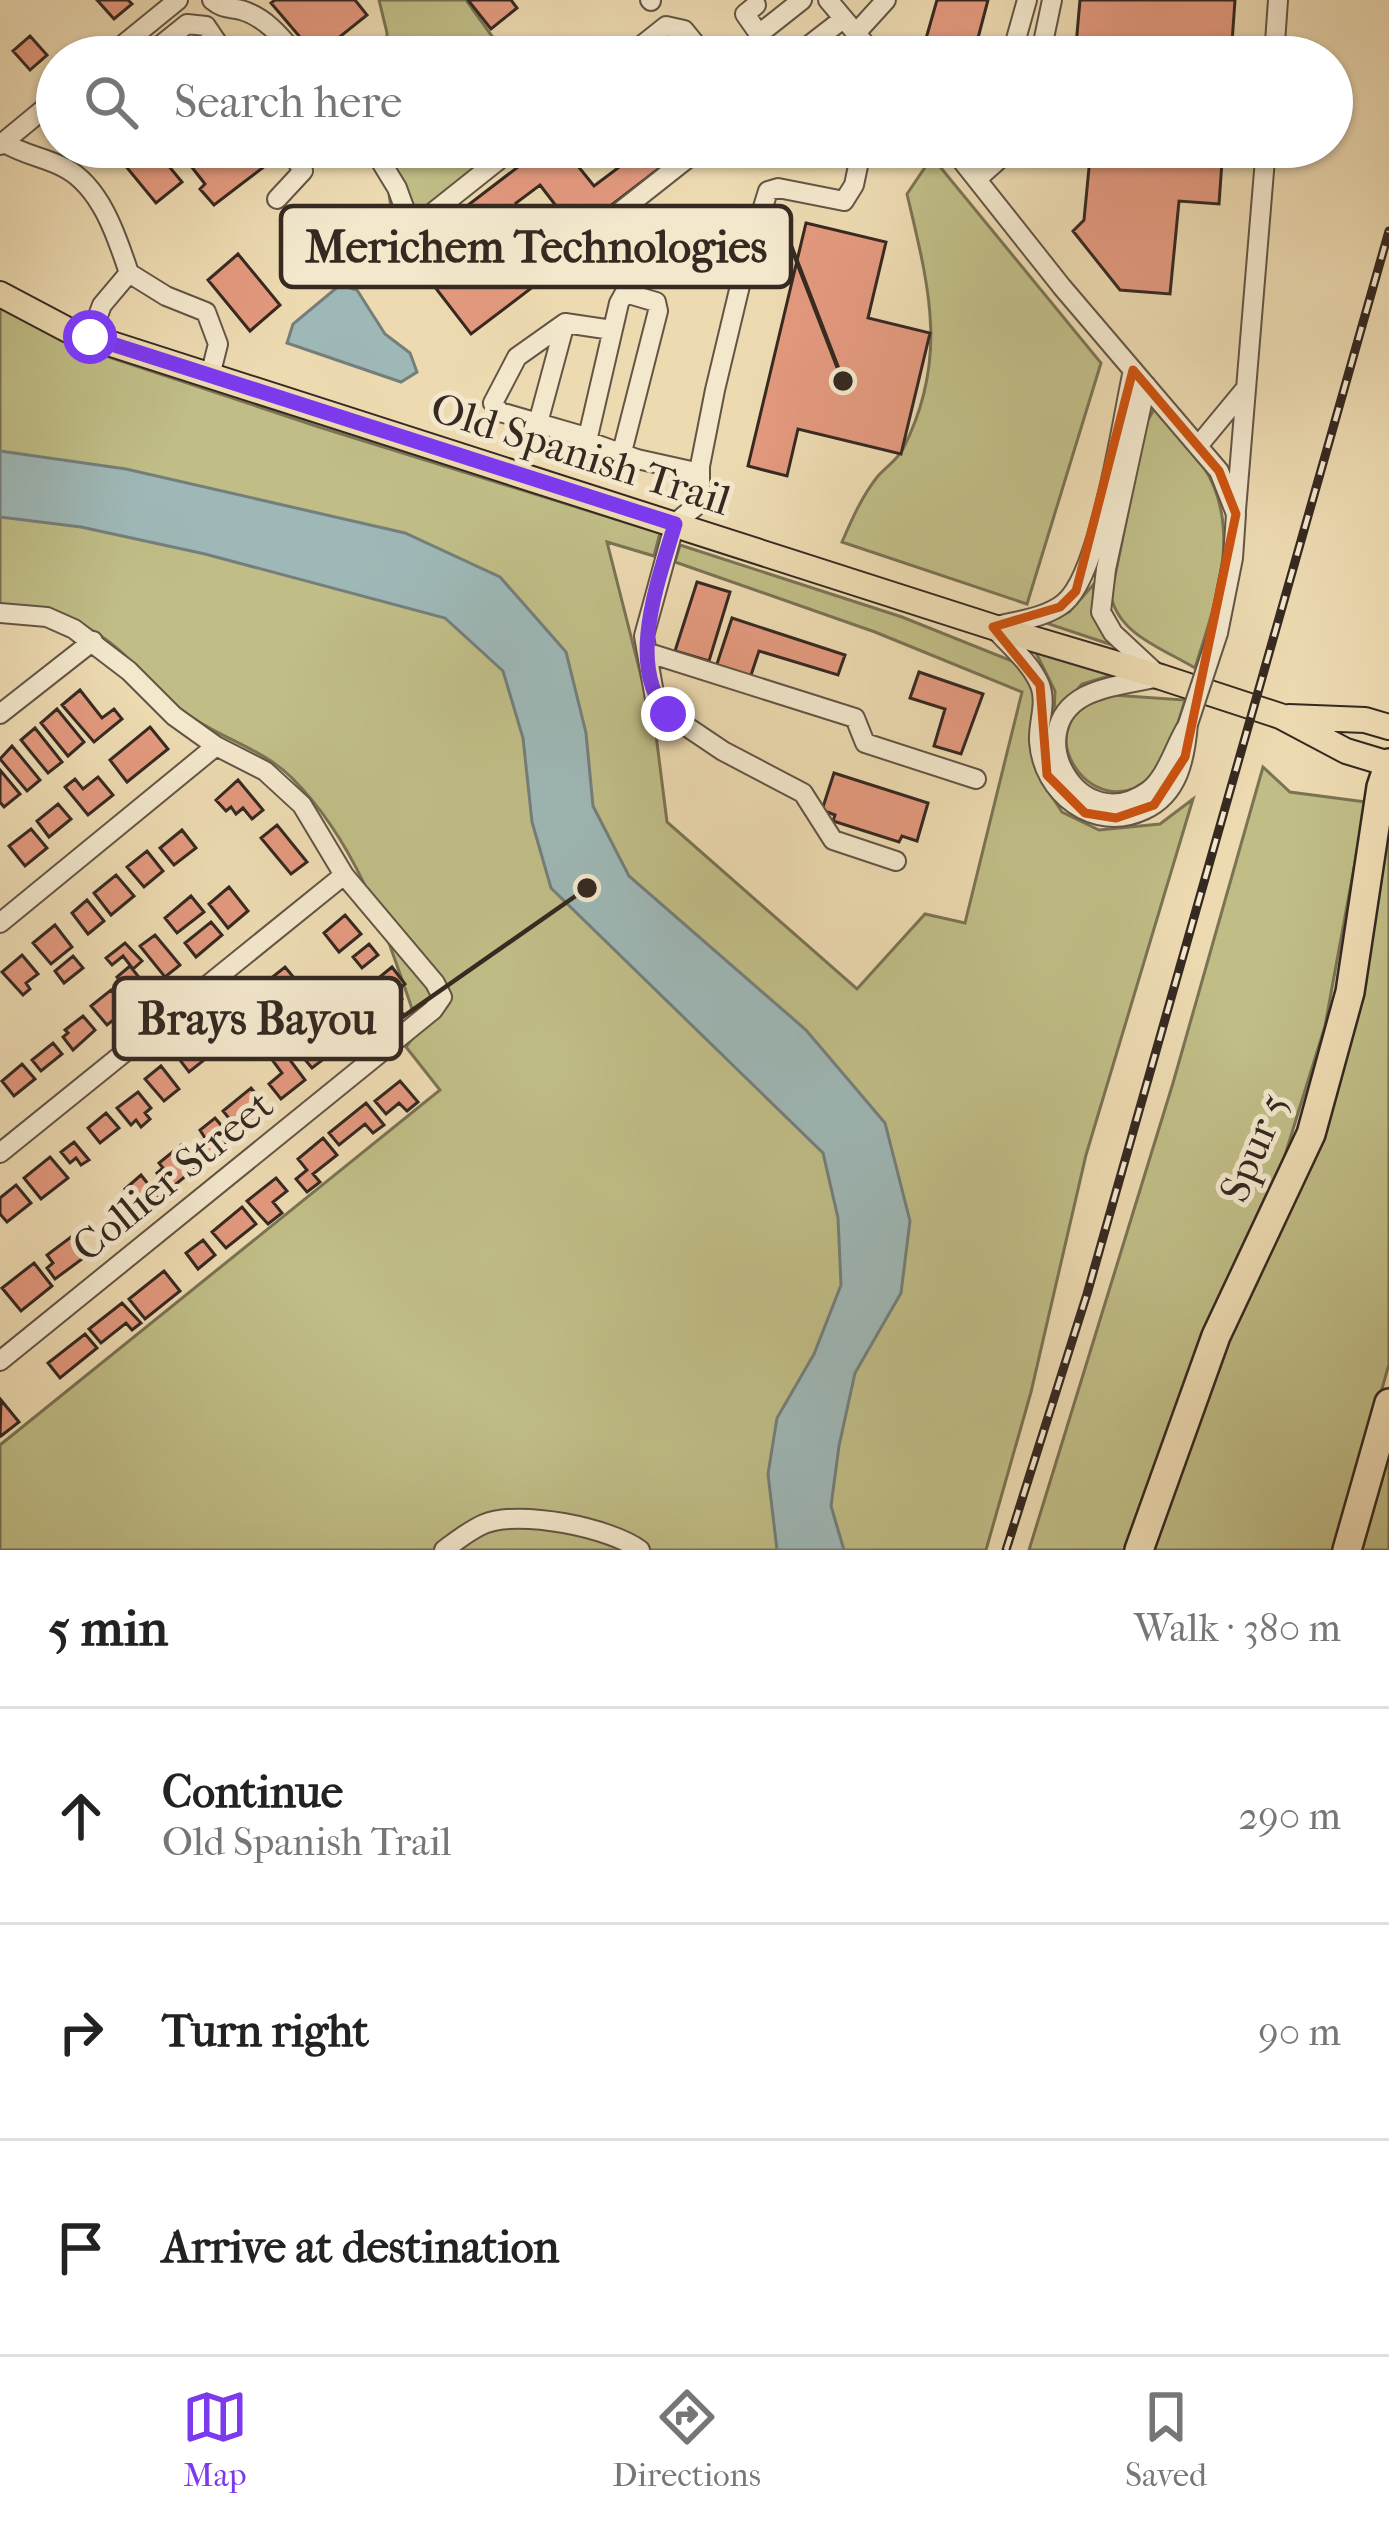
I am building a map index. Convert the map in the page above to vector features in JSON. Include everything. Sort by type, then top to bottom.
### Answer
[{"type":"highway","name":"Spur 5","points":[[1139,1550],[1216,1336],[1311,1134],[1350,992],[1389,763]]},
{"type":"highway","points":[[1347,1550],[1389,1403]]},
{"type":"main road","name":"Old Spanish Trail","points":[[0,294],[90,337],[1280,716],[1346,751],[1389,763]]},
{"type":"main road","name":"Old Spanish Trail","points":[[1280,716],[1364,720],[1389,727]]},
{"type":"street","points":[[134,36],[178,0]]},
{"type":"street","points":[[212,0],[223,9],[240,5],[280,36]]},
{"type":"street","points":[[827,0],[858,36]]},
{"type":"street","points":[[832,36],[886,0]]},
{"type":"street","points":[[1017,36],[1027,0]]},
{"type":"street","points":[[1044,36],[1052,0]]},
{"type":"street","points":[[1276,36],[1279,0]]},
{"type":"street","points":[[756,5],[745,14],[759,34],[796,1]]},
{"type":"street","points":[[172,36],[187,24],[206,26],[213,36]]},
{"type":"street","points":[[653,36],[666,26],[689,36]]},
{"type":"street","points":[[36,113],[4,136],[23,155],[36,159]]},
{"type":"street","points":[[61,168],[70,171],[99,204],[116,233],[129,273],[166,296],[206,312],[218,344],[210,376]]},
{"type":"street","points":[[277,199],[302,168]]},
{"type":"street","points":[[385,168],[412,229]]},
{"type":"street","points":[[385,252],[489,168]]},
{"type":"street","points":[[574,248],[676,168]]},
{"type":"street","points":[[858,168],[844,201],[778,188],[768,191],[743,269],[694,507],[675,524],[644,636],[655,699],[668,714],[723,751],[803,793],[833,840],[896,861]]},
{"type":"street","points":[[968,168],[1220,471],[1236,514]]},
{"type":"street","points":[[977,179],[980,168]]},
{"type":"street","points":[[977,179],[989,168]]},
{"type":"street","points":[[1160,677],[1104,688],[1081,698],[1063,718],[1056,740],[1060,769],[1091,800],[1131,800],[1158,782],[1189,724],[1218,633],[1233,558],[1264,168]]},
{"type":"street","points":[[696,257],[743,269]]},
{"type":"street","points":[[90,337],[102,304],[129,273]]},
{"type":"street","points":[[586,437],[624,294],[649,299],[658,305],[622,452]]},
{"type":"street","points":[[612,330],[565,323],[517,357],[493,403],[500,412],[586,437],[590,443],[700,473]]},
{"type":"street","points":[[538,423],[565,323]]},
{"type":"street","points":[[1139,377],[1090,561],[1076,591],[1060,607],[993,627],[1040,685],[1039,742],[1047,775],[1085,814],[1116,818],[1154,806],[1170,790],[1185,757],[1189,724]]},
{"type":"street","points":[[1139,377],[1101,612],[1113,634],[1160,677]]},
{"type":"street","points":[[1198,446],[1246,388]]},
{"type":"street","points":[[0,613],[47,616],[93,641],[174,716],[216,746],[265,771],[302,805],[344,874],[0,1153]]},
{"type":"street","points":[[0,714],[93,641]]},
{"type":"street","points":[[649,652],[855,718],[865,742],[976,779]]},
{"type":"street","points":[[0,923],[216,746]]},
{"type":"street","name":"Collier Street","points":[[0,1361],[434,1010],[442,997],[435,983],[344,874]]},
{"type":"street","points":[[444,1550],[482,1524],[497,1520],[615,1534],[640,1550]]},
{"type":"highlighted area","points":[[1133,370],[1219,471],[1236,514],[1185,757],[1154,805],[1116,818],[1085,813],[1047,775],[1040,685],[993,627],[1060,607],[1076,591]]},
{"type":"shaded area","points":[[379,0],[466,0],[492,36],[387,36]]},
{"type":"shaded area","points":[[393,168],[479,168],[424,212],[392,210]]},
{"type":"shaded area","points":[[925,168],[941,168],[1101,363],[1027,604],[842,542],[867,492],[903,449],[926,384],[928,292],[907,194]]},
{"type":"shaded area","points":[[0,308],[73,345],[660,533],[654,556],[607,542],[656,735],[667,822],[857,989],[925,914],[965,923],[1022,692],[875,632],[675,562],[680,545],[902,617],[1012,661],[1031,676],[1040,711],[1030,744],[1042,781],[1062,812],[1099,830],[1160,824],[1193,799],[1086,1155],[1031,1392],[986,1550],[0,1550],[0,1445],[440,1090],[406,1047],[419,1029],[370,896],[337,834],[292,778],[184,712],[115,646],[88,628],[0,604]]},
{"type":"shaded area","points":[[1155,408],[1203,466],[1222,515],[1222,566],[1195,668],[1133,631],[1111,596],[1146,423]]},
{"type":"shaded area","points":[[1094,584],[1093,608],[1115,642],[1112,645],[1043,622],[1069,612]]},
{"type":"shaded area","points":[[1034,649],[1109,676],[1082,684],[1054,716],[1055,691]]},
{"type":"shaded area","points":[[1112,695],[1185,700],[1162,761],[1150,777],[1128,790],[1107,790],[1088,781],[1074,765],[1067,745],[1069,725],[1083,707]]},
{"type":"shaded area","points":[[1263,767],[1290,792],[1366,802],[1325,1026],[1273,1194],[1168,1429],[1128,1550],[1029,1550],[1173,1083]]},
{"type":"shaded area","points":[[1389,826],[1389,1364],[1337,1550],[1151,1550],[1229,1336],[1305,1169],[1378,889]]},
{"type":"shaded area","points":[[1389,1439],[1389,1550],[1357,1550]]},
{"type":"water","points":[[340,285],[357,290],[385,334],[410,353],[417,372],[401,382],[287,343],[293,324]]},
{"type":"water","points":[[0,451],[126,469],[405,533],[500,577],[566,652],[586,733],[593,806],[629,876],[806,1030],[885,1123],[910,1221],[901,1293],[855,1373],[839,1446],[831,1506],[844,1550],[777,1550],[768,1474],[777,1418],[814,1354],[841,1285],[838,1218],[823,1153],[551,888],[532,822],[523,738],[503,671],[445,618],[205,554],[81,527],[0,517]]},
{"type":"building","points":[[97,0],[128,0],[132,4],[114,19]]},
{"type":"building","points":[[355,0],[367,15],[341,36],[299,36],[271,3]]},
{"type":"building","points":[[468,0],[511,0],[517,8],[491,29]]},
{"type":"building","points":[[937,0],[988,0],[979,36],[927,36]]},
{"type":"building","points":[[1080,0],[1235,0],[1232,36],[1077,36]]},
{"type":"building","points":[[30,36],[36,43],[36,65],[30,70],[13,51]]},
{"type":"building","points":[[127,168],[170,168],[182,182],[156,203]]},
{"type":"building","points":[[192,168],[262,168],[214,205],[200,189],[205,184]]},
{"type":"building","points":[[517,168],[579,168],[594,186],[618,168],[660,168],[583,227],[572,213],[553,227],[565,242],[533,267],[542,280],[471,334],[421,269],[463,237],[492,274],[502,267],[459,212]],"holes":[[[540,185],[560,211],[536,229],[516,203]]]},
{"type":"building","points":[[1089,168],[1222,168],[1219,204],[1179,201],[1170,294],[1120,290],[1073,231],[1084,220]]},
{"type":"building","points":[[806,223],[886,242],[868,318],[930,333],[901,454],[798,429],[787,476],[748,466]]},
{"type":"building","points":[[238,254],[280,305],[250,331],[208,280]]},
{"type":"building","points":[[697,582],[730,592],[709,661],[675,651]]},
{"type":"building","points":[[732,618],[845,655],[838,675],[759,651],[749,681],[715,670]]},
{"type":"building","points":[[919,672],[983,694],[961,754],[934,746],[945,709],[910,698]]},
{"type":"building","points":[[80,690],[102,718],[114,709],[122,719],[94,742],[62,705]]},
{"type":"building","points":[[57,709],[84,742],[68,756],[41,723]]},
{"type":"building","points":[[150,727],[168,749],[127,782],[110,760]]},
{"type":"building","points":[[35,728],[62,762],[48,773],[21,740]]},
{"type":"building","points":[[12,746],[40,780],[27,791],[0,759]]},
{"type":"building","points":[[0,770],[20,794],[4,807],[0,802]]},
{"type":"building","points":[[834,773],[928,803],[917,841],[902,836],[899,842],[833,821],[835,815],[822,810]]},
{"type":"building","points":[[98,777],[113,795],[88,815],[65,787],[75,779],[83,789]]},
{"type":"building","points":[[238,780],[263,810],[252,819],[243,808],[236,814],[216,800]]},
{"type":"building","points":[[58,804],[71,819],[49,837],[37,821]]},
{"type":"building","points":[[277,825],[307,862],[291,874],[261,838]]},
{"type":"building","points":[[31,829],[47,848],[25,866],[9,846]]},
{"type":"building","points":[[182,830],[196,848],[174,865],[160,848]]},
{"type":"building","points":[[147,851],[163,871],[144,887],[127,867]]},
{"type":"building","points":[[116,875],[134,896],[111,915],[94,893]]},
{"type":"building","points":[[229,887],[248,911],[228,928],[209,904]]},
{"type":"building","points":[[191,896],[204,912],[177,933],[165,918]]},
{"type":"building","points":[[87,900],[104,921],[88,934],[72,913]]},
{"type":"building","points":[[345,915],[361,934],[339,952],[324,933]]},
{"type":"building","points":[[211,922],[222,935],[196,957],[185,943]]},
{"type":"building","points":[[55,925],[72,947],[51,964],[33,943]]},
{"type":"building","points":[[155,935],[180,965],[165,977],[140,946]]},
{"type":"building","points":[[125,943],[142,961],[133,969],[123,956],[112,965],[106,958]]},
{"type":"building","points":[[369,944],[378,955],[362,968],[353,957]]},
{"type":"building","points":[[22,955],[38,974],[26,983],[30,989],[23,995],[2,972]]},
{"type":"building","points":[[73,956],[83,968],[64,983],[55,971]]},
{"type":"building","points":[[130,966],[153,995],[140,1006],[117,977]]},
{"type":"building","points":[[285,967],[300,985],[293,991],[298,997],[289,1004],[270,979]]},
{"type":"building","points":[[392,967],[405,984],[396,991],[402,999],[395,1004],[403,1014],[393,1022],[378,997],[390,987],[381,976]]},
{"type":"building","points":[[111,990],[127,1009],[107,1025],[91,1006]]},
{"type":"building","points":[[83,1016],[95,1030],[73,1050],[63,1037],[68,1033],[65,1030]]},
{"type":"building","points":[[326,1025],[342,1045],[312,1068],[296,1049]]},
{"type":"building","points":[[199,1036],[213,1053],[189,1072],[176,1055]]},
{"type":"building","points":[[53,1043],[62,1054],[41,1071],[32,1060]]},
{"type":"building","points":[[284,1052],[305,1080],[281,1099],[269,1084],[282,1073],[273,1061]]},
{"type":"building","points":[[22,1064],[35,1079],[14,1096],[2,1081]]},
{"type":"building","points":[[161,1066],[179,1089],[164,1101],[145,1079]]},
{"type":"building","points":[[400,1081],[418,1102],[407,1111],[399,1103],[386,1114],[375,1101]]},
{"type":"building","points":[[251,1088],[269,1110],[241,1133],[223,1111]]},
{"type":"building","points":[[138,1092],[151,1108],[145,1113],[150,1119],[141,1127],[136,1120],[131,1125],[117,1108]]},
{"type":"building","points":[[366,1103],[384,1125],[373,1133],[365,1124],[339,1145],[329,1133]]},
{"type":"building","points":[[106,1113],[119,1128],[100,1143],[88,1128]]},
{"type":"building","points":[[215,1118],[232,1138],[204,1162],[193,1148],[205,1138],[200,1130]]},
{"type":"building","points":[[323,1138],[337,1155],[313,1174],[320,1182],[307,1192],[296,1179],[307,1170],[298,1159]]},
{"type":"building","points":[[74,1142],[89,1160],[81,1165],[76,1158],[70,1163],[61,1152]]},
{"type":"building","points":[[181,1145],[198,1166],[170,1189],[157,1173],[163,1168],[159,1163]]},
{"type":"building","points":[[50,1157],[68,1178],[41,1199],[24,1178]]},
{"type":"building","points":[[141,1175],[160,1199],[130,1217],[119,1203],[129,1194],[125,1189]]},
{"type":"building","points":[[276,1178],[287,1191],[273,1202],[282,1213],[268,1224],[247,1201]]},
{"type":"building","points":[[16,1185],[31,1203],[7,1222],[0,1214],[0,1198]]},
{"type":"building","points":[[242,1207],[256,1224],[226,1248],[212,1232]]},
{"type":"building","points":[[71,1237],[86,1256],[55,1279],[47,1268],[53,1263],[47,1255]]},
{"type":"building","points":[[203,1240],[215,1255],[198,1269],[186,1253]]},
{"type":"building","points":[[34,1263],[52,1286],[21,1311],[2,1288]]},
{"type":"building","points":[[164,1271],[180,1291],[145,1319],[129,1299]]},
{"type":"building","points":[[122,1303],[141,1323],[132,1330],[126,1323],[101,1343],[89,1329]]},
{"type":"building","points":[[85,1334],[97,1348],[60,1378],[48,1363]]},
{"type":"building","points":[[1,1400],[19,1422],[1,1436],[0,1434]]},
{"type":"railway","points":[[1006,1550],[1087,1294],[1389,231]]},
{"type":"place","name":"Merichem Technologies","points":[[843,381]]},
{"type":"place","name":"Brays Bayou","points":[[587,888]]},
{"type":"route","points":[[90,337],[675,524],[644,636],[655,699],[668,714]]}]
